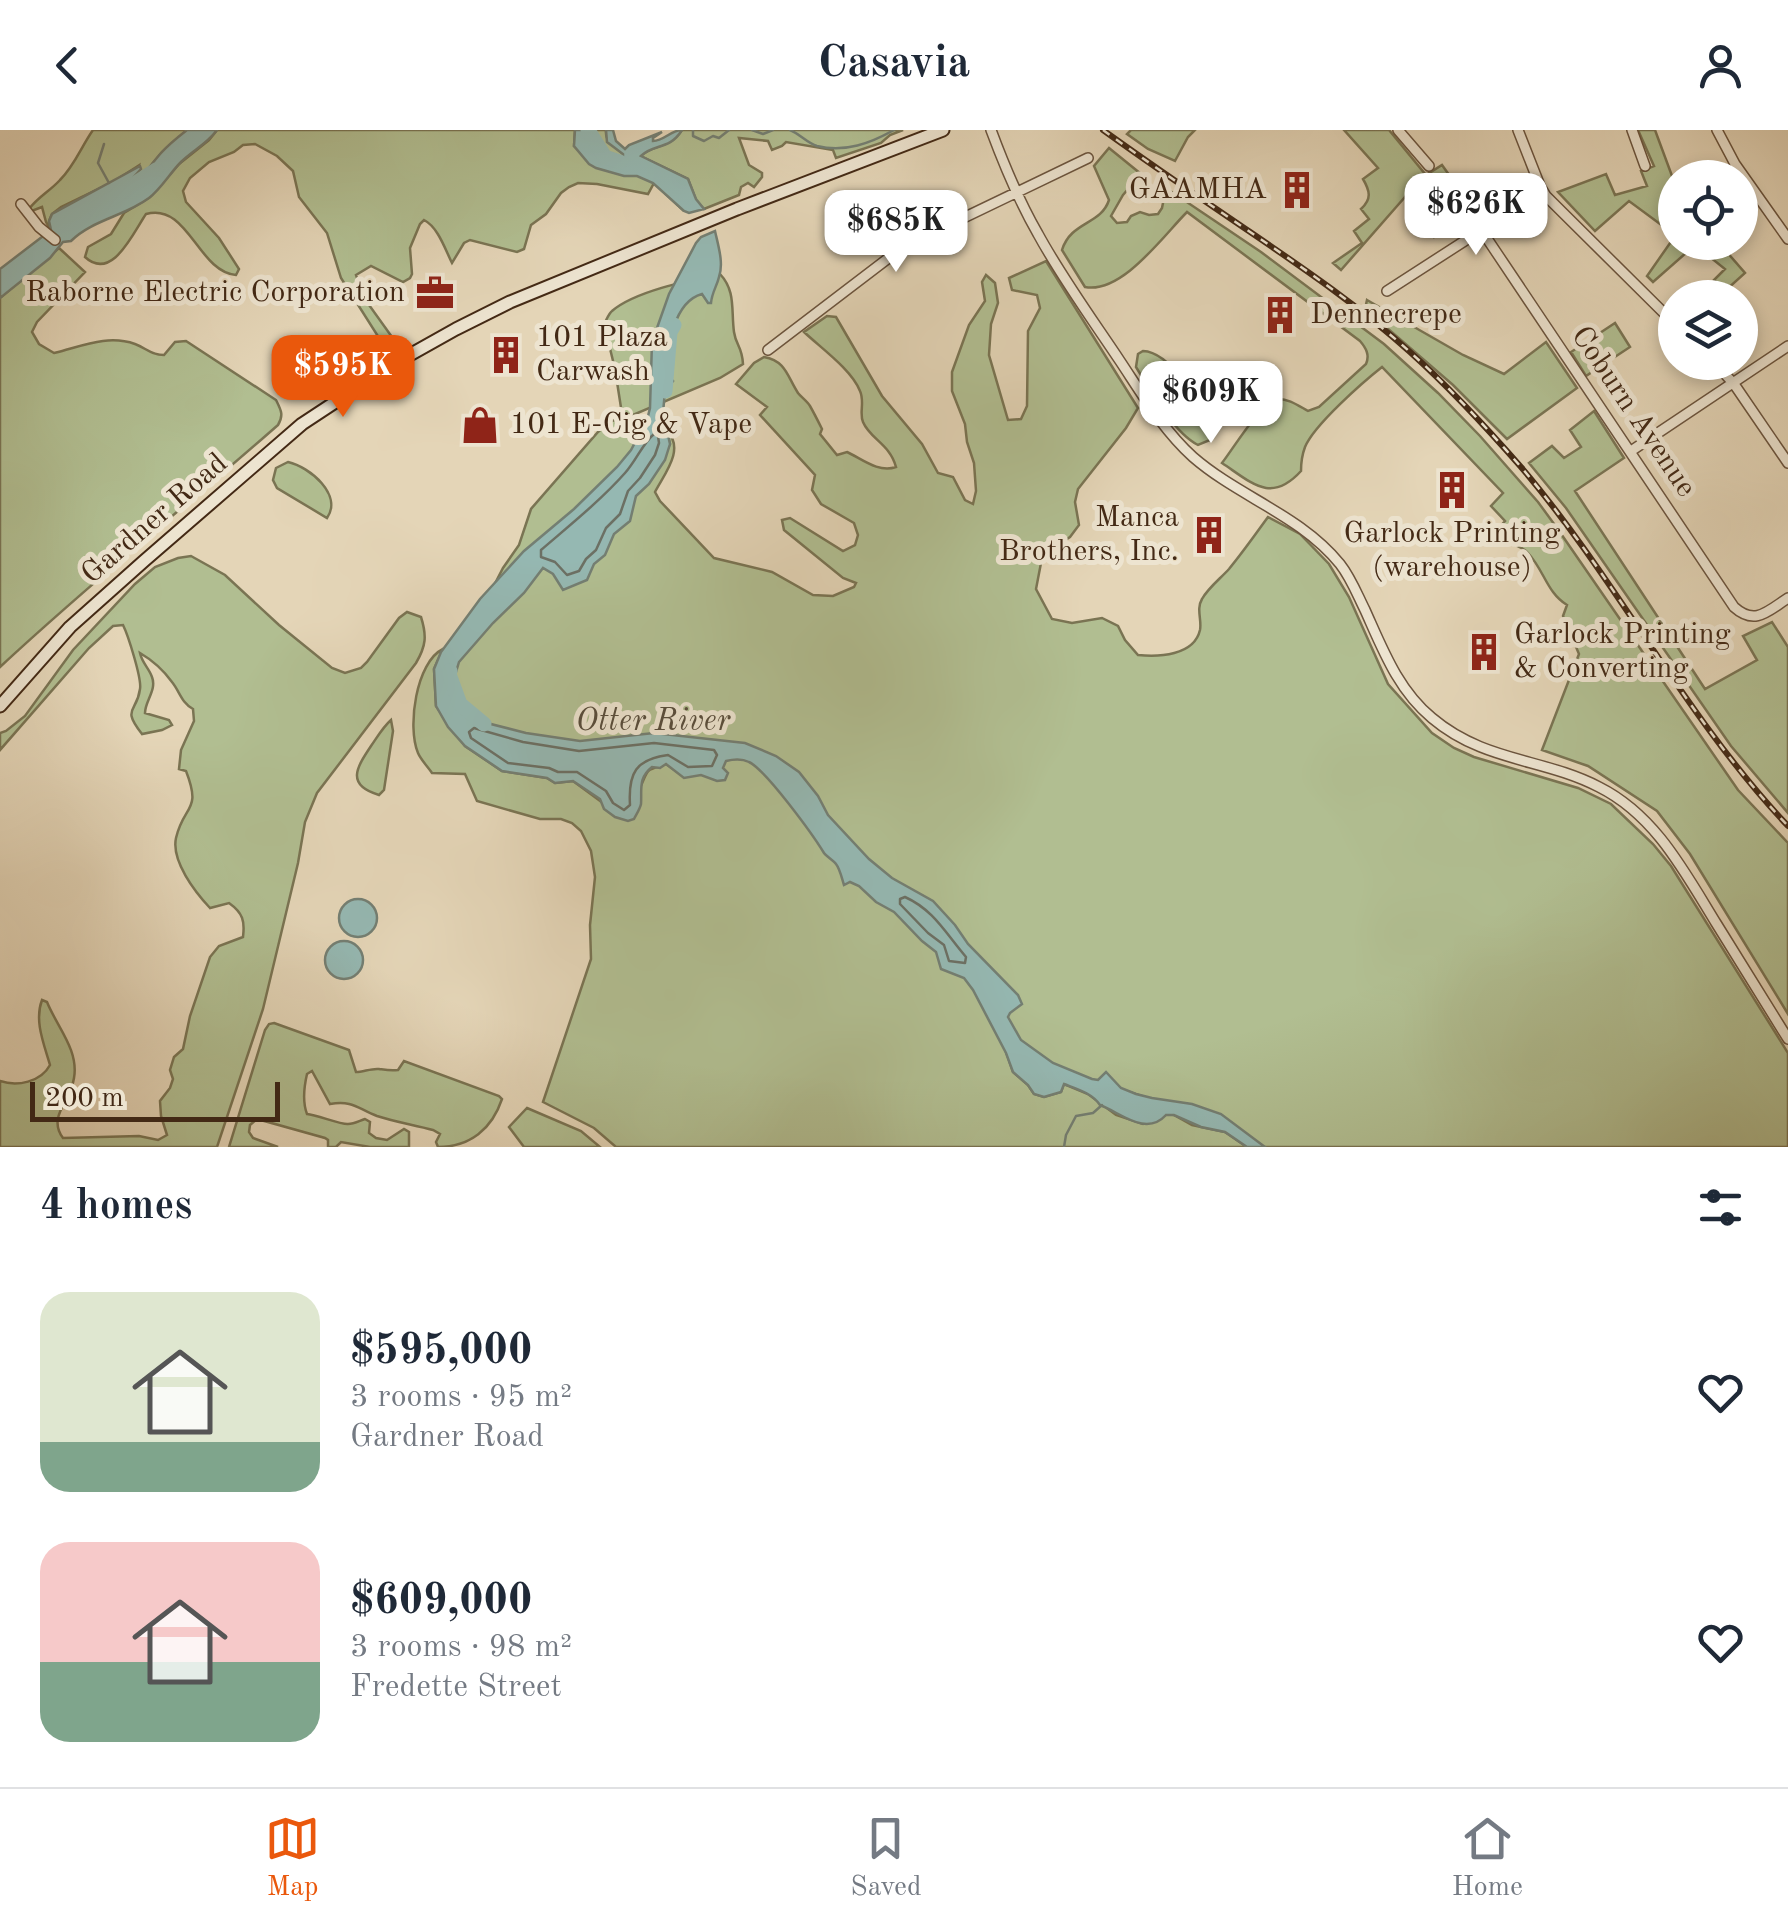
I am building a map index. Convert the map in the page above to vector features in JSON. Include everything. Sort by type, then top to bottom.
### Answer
[{"type":"main road","name":"Gardner Road","points":[[0,706],[83,615],[302,424],[341,396],[471,321],[736,209],[943,130]]},
{"type":"street","points":[[991,130],[1037,233],[1161,422],[1180,444],[1210,470],[1298,524],[1331,554],[1348,576],[1407,693],[1442,726],[1490,752],[1595,784],[1643,818],[1678,862],[1788,1039]]},
{"type":"street","points":[[1398,130],[1429,166]]},
{"type":"street","points":[[1518,130],[1542,191],[1658,307]]},
{"type":"street","points":[[1632,130],[1646,166]]},
{"type":"street","points":[[1718,130],[1735,164],[1788,239]]},
{"type":"street","points":[[768,350],[903,247],[1088,158]]},
{"type":"street","points":[[1387,291],[1542,191]]},
{"type":"street","points":[[21,204],[55,240]]},
{"type":"street","name":"Coburn Avenue","points":[[1482,231],[1738,611],[1760,616],[1788,598]]},
{"type":"street","points":[[1631,451],[1788,346]]},
{"type":"street","points":[[1730,380],[1788,463]]},
{"type":"green space","points":[[93,130],[187,130],[162,152],[130,191],[112,201],[109,198],[131,180],[138,166],[61,207],[52,214],[51,230],[42,207],[29,209],[65,174]]},
{"type":"green space","points":[[217,130],[575,130],[574,146],[585,156],[596,147],[591,130],[606,130],[609,141],[623,154],[618,159],[674,182],[684,211],[654,183],[648,194],[578,183],[561,193],[546,214],[531,225],[524,249],[517,252],[470,240],[452,263],[437,233],[424,220],[410,248],[410,278],[403,282],[371,266],[356,275],[364,298],[397,344],[386,349],[341,278],[327,233],[299,197],[293,171],[255,144],[243,145],[209,162],[190,178],[183,191],[186,202],[219,238],[239,269],[236,275],[212,263],[183,227],[160,213],[146,214],[113,259],[104,264],[85,257],[88,247],[111,234],[124,213],[150,197]]},
{"type":"green space","points":[[682,130],[903,130],[881,143],[836,158],[833,150],[786,142],[772,150],[768,141],[739,138],[749,165],[762,177],[754,187],[748,183],[741,187],[739,195],[704,209],[688,179],[640,156],[672,141]]},
{"type":"green space","points":[[1131,130],[1195,130],[1175,161],[1148,149],[1127,134]]},
{"type":"green space","points":[[1344,130],[1389,130],[1426,175],[1442,165],[1457,186],[1440,203],[1451,224],[1434,237],[1405,197],[1341,270],[1333,263],[1362,243],[1354,231],[1369,219],[1361,209],[1369,195],[1363,179],[1378,168]]},
{"type":"green space","points":[[1638,130],[1655,130],[1666,160],[1658,160],[1658,222],[1629,201],[1595,231],[1558,192],[1606,174],[1615,195],[1647,186],[1641,171],[1654,166]]},
{"type":"green space","points":[[1109,148],[1141,174],[1111,216],[1117,223],[1127,222],[1140,212],[1158,214],[1166,188],[1261,252],[1384,344],[1480,436],[1538,502],[1738,790],[1788,843],[1788,1014],[1690,854],[1657,811],[1588,766],[1542,750],[1579,654],[1563,616],[1567,605],[1525,550],[1490,538],[1505,521],[1491,506],[1503,493],[1382,367],[1318,427],[1305,447],[1301,471],[1290,481],[1262,487],[1222,463],[1271,402],[1285,400],[1308,411],[1319,407],[1366,364],[1367,352],[1360,341],[1187,212],[1127,273],[1099,287],[1085,287],[1062,250],[1072,233],[1100,214],[1109,200],[1094,166]]},
{"type":"green space","points":[[59,248],[85,272],[37,322],[32,332],[39,344],[54,353],[114,340],[164,355],[175,342],[186,341],[276,400],[281,418],[278,425],[0,667],[0,298]]},
{"type":"green space","points":[[1658,260],[1678,260],[1653,282],[1647,276]]},
{"type":"green space","points":[[1714,260],[1734,260],[1745,273],[1737,280],[1714,280],[1725,269]]},
{"type":"green space","points":[[1046,261],[1138,408],[1078,489],[1075,502],[1079,525],[1041,563],[1036,589],[1052,619],[1072,623],[1102,618],[1118,626],[1138,655],[1183,650],[1200,630],[1202,599],[1268,517],[1300,534],[1329,564],[1349,597],[1388,684],[1432,733],[1474,757],[1578,788],[1611,804],[1671,866],[1788,1053],[1788,1147],[1256,1147],[1232,1125],[1006,1052],[1013,1072],[1034,1094],[1044,1097],[1061,1092],[1064,1084],[1088,1094],[1116,1115],[1143,1124],[1174,1115],[1192,1125],[1225,1132],[1247,1147],[616,1147],[594,1128],[543,1102],[591,959],[595,877],[591,851],[572,823],[540,819],[477,801],[465,774],[432,773],[418,753],[413,728],[416,696],[426,667],[443,649],[434,669],[436,706],[465,746],[502,771],[547,778],[555,783],[573,781],[603,803],[639,790],[648,771],[654,768],[666,764],[680,774],[687,761],[612,754],[491,731],[462,708],[455,696],[449,674],[503,568],[519,545],[531,509],[611,421],[647,420],[655,473],[670,444],[667,431],[674,445],[672,461],[655,492],[714,558],[772,572],[813,595],[833,596],[854,587],[856,583],[843,578],[784,530],[782,520],[790,518],[843,551],[855,545],[858,535],[854,523],[821,504],[812,490],[815,475],[760,415],[767,407],[736,384],[764,357],[777,362],[810,406],[822,429],[820,434],[837,455],[847,452],[877,467],[896,467],[863,422],[856,383],[804,332],[827,316],[836,317],[882,396],[922,444],[938,473],[953,477],[965,500],[973,504],[974,463],[952,391],[952,372],[969,325],[985,301],[982,282],[986,275],[995,283],[998,303],[991,324],[989,355],[1008,420],[1021,419],[1027,406],[1028,331],[1040,308],[1037,295],[1012,290],[1009,278]]},
{"type":"green space","points":[[720,274],[731,294],[734,332],[743,364],[720,378],[633,415],[622,414],[604,324],[610,313],[649,292]]},
{"type":"green space","points":[[1367,300],[1504,374],[1546,342],[1577,388],[1507,439],[1453,385],[1365,309]]},
{"type":"green space","points":[[1615,323],[1630,347],[1586,376],[1571,352]]},
{"type":"green space","points":[[1143,351],[1164,360],[1184,381],[1212,428],[1214,435],[1210,440],[1198,445],[1163,410],[1136,367],[1138,354]]},
{"type":"green space","points":[[1594,411],[1624,458],[1575,491],[1705,689],[1757,660],[1743,636],[1772,622],[1788,647],[1788,813],[1731,746],[1566,508],[1529,463],[1552,446],[1564,458],[1581,447],[1570,430]]},
{"type":"green space","points":[[288,462],[322,483],[331,500],[327,518],[277,488],[273,480],[276,468]]},
{"type":"green space","points":[[191,556],[225,575],[332,668],[345,673],[361,668],[407,612],[421,617],[425,635],[422,651],[317,793],[305,822],[263,1009],[217,1147],[0,1147],[0,1081],[28,1082],[41,1076],[50,1065],[39,1024],[42,1000],[47,1002],[66,1039],[75,1068],[59,1116],[63,1138],[139,1136],[158,1140],[167,1135],[160,1101],[170,1088],[170,1070],[174,1057],[183,1049],[210,957],[219,946],[243,937],[243,922],[237,910],[229,903],[210,908],[191,885],[175,847],[179,827],[192,801],[186,771],[179,769],[181,750],[194,721],[193,709],[165,674],[140,653],[153,682],[145,713],[169,720],[172,725],[142,734],[131,714],[140,684],[123,625],[113,626],[89,648],[0,750],[0,733],[25,716],[73,650],[135,584],[155,567]]},
{"type":"green space","points":[[391,720],[393,731],[384,790],[379,795],[361,786],[358,768]]},
{"type":"green space","points":[[274,1023],[349,1050],[356,1072],[398,1070],[404,1061],[502,1099],[486,1127],[470,1140],[438,1147],[440,1134],[433,1130],[377,1116],[350,1104],[330,1104],[312,1071],[307,1074],[304,1089],[307,1114],[345,1124],[365,1119],[370,1122],[369,1133],[387,1140],[404,1129],[409,1132],[409,1147],[341,1142],[328,1147],[325,1138],[257,1119],[250,1125],[253,1138],[278,1147],[229,1147],[265,1030]]},
{"type":"green space","points":[[527,1108],[581,1131],[600,1147],[524,1147],[509,1127]]},
{"type":"water","points":[[187,130],[217,130],[149,198],[63,242],[50,258],[0,298],[0,269],[51,230],[52,214],[140,166],[131,180],[109,198],[112,201],[120,197]]},
{"type":"water","points":[[575,130],[591,130],[601,154],[618,159],[623,154],[607,142],[606,130],[613,130],[616,141],[625,149],[662,132],[653,141],[682,130],[672,141],[641,156],[688,179],[704,209],[689,213],[653,183],[589,164],[574,146]]},
{"type":"water","points":[[715,231],[721,266],[711,303],[702,294],[684,306],[671,339],[666,373],[673,381],[665,391],[663,413],[670,444],[665,460],[636,496],[630,521],[614,534],[587,580],[563,590],[553,574],[543,568],[459,662],[453,682],[455,696],[463,708],[483,722],[526,733],[580,741],[654,733],[745,743],[776,756],[799,772],[828,815],[869,859],[892,878],[933,901],[1018,995],[1022,1004],[1008,1017],[1021,1040],[1053,1063],[1092,1079],[1098,1080],[1106,1072],[1121,1088],[1136,1094],[1192,1104],[1221,1114],[1265,1147],[1247,1147],[1225,1132],[1174,1115],[1142,1124],[1064,1084],[1061,1092],[1044,1097],[1034,1094],[1013,1072],[964,978],[941,969],[936,952],[894,912],[859,886],[850,882],[844,885],[836,864],[777,790],[749,762],[726,761],[725,780],[717,781],[701,775],[684,778],[666,764],[652,767],[643,780],[640,808],[634,819],[628,821],[604,809],[600,799],[573,781],[555,783],[547,778],[502,771],[465,746],[448,727],[436,706],[434,669],[441,652],[480,599],[524,551],[574,509],[631,450],[650,408],[652,342],[669,294],[696,243]]},
{"type":"water","points":[[358,899],[371,905],[377,918],[371,931],[358,937],[345,931],[339,918],[345,905]]},
{"type":"water","points":[[344,941],[357,947],[363,960],[357,973],[344,979],[331,973],[325,960],[331,947]]},
{"type":"waterway","name":"Otter River","points":[[588,130],[605,157],[620,162]]},
{"type":"waterway","points":[[693,130],[693,136],[704,141],[713,136],[719,138],[729,130]]},
{"type":"waterway","points":[[752,130],[763,134],[773,130]]},
{"type":"waterway","points":[[790,130],[813,145],[827,148],[867,143],[894,130]]},
{"type":"waterway","points":[[104,144],[98,163],[109,183]]},
{"type":"waterway","name":"Otter River","points":[[95,209],[156,170]]},
{"type":"waterway","name":"Otter River","points":[[665,391],[670,332],[674,325]]},
{"type":"waterway","name":"Otter River","points":[[450,671],[460,704],[484,724]]},
{"type":"waterway","points":[[1064,1147],[1076,1116],[1093,1113],[1102,1105]]},
{"type":"railway","points":[[1103,130],[1346,300],[1410,352],[1453,394],[1556,511],[1716,740],[1788,826]]},
{"type":"place","name":"GAAMHA","points":[[1297,190]]},
{"type":"place","name":"Raborne Electric Corporation","points":[[435,293]]},
{"type":"place","name":"Dennecrepe","points":[[1280,315]]},
{"type":"place","name":"101 Plaza Carwash","points":[[506,355]]},
{"type":"place","name":"101 E-Cig & Vape","points":[[480,425]]},
{"type":"place","name":"Garlock Printing (warehouse)","points":[[1452,490]]},
{"type":"place","name":"Manca Brothers, Inc.","points":[[1209,535]]},
{"type":"place","name":"Garlock Printing & Converting","points":[[1484,652]]}]
